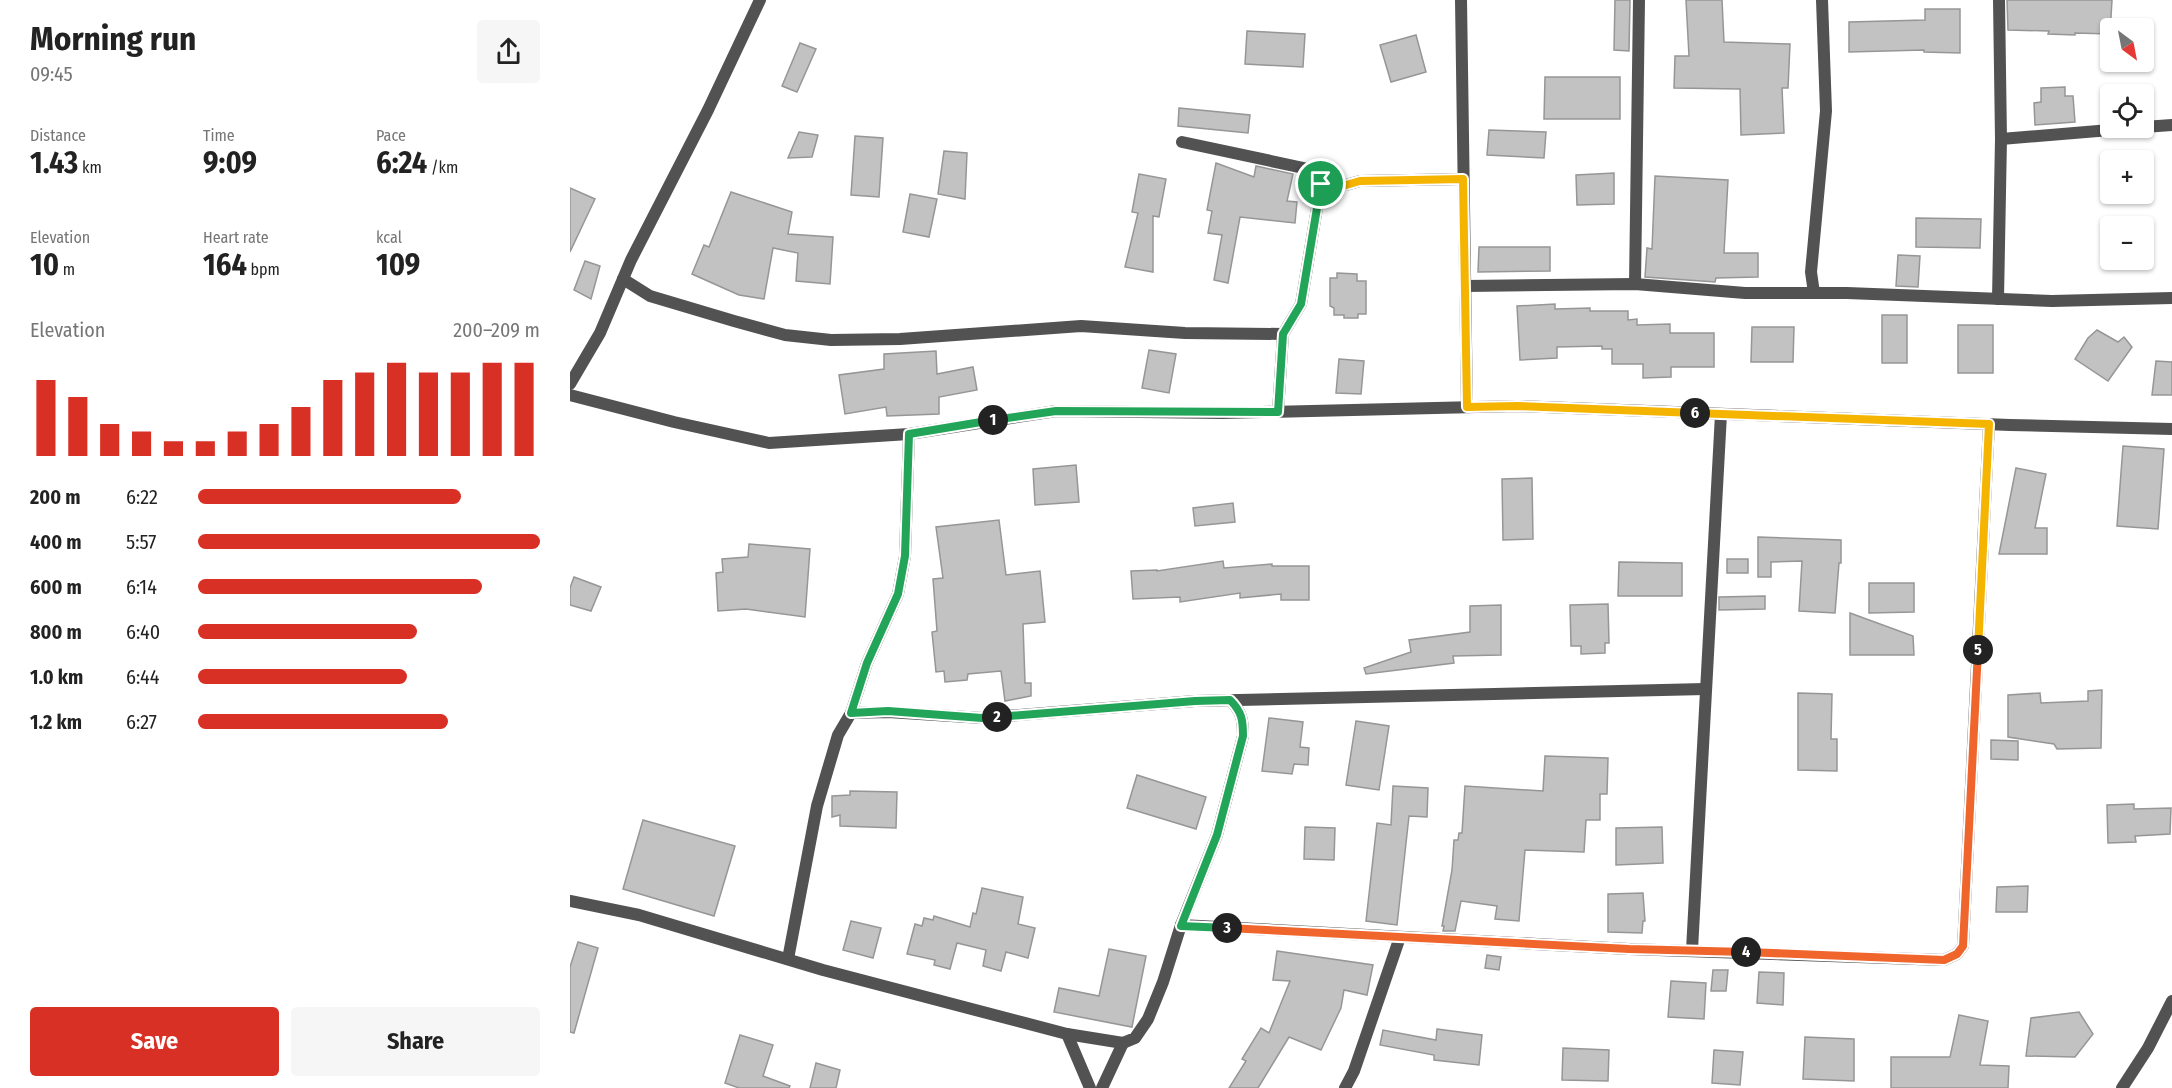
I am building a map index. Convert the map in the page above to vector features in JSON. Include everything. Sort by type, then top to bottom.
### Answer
[{"type":"street","points":[[1461,0],[1467,407]]},
{"type":"street","points":[[1635,284],[1639,0]]},
{"type":"street","points":[[1814,293],[1811,272],[1826,111],[1822,0]]},
{"type":"street","points":[[1998,299],[2001,139],[1999,0]]},
{"type":"street","points":[[570,384],[600,333],[623,279],[708,110],[756,1]]},
{"type":"street","points":[[2154,126],[2172,125]]},
{"type":"street","points":[[2001,139],[2100,131]]},
{"type":"street","points":[[1182,142],[1313,170],[1319,176],[1321,184],[1301,304],[1283,334],[1278,412]]},
{"type":"street","points":[[1321,184],[1346,185],[1360,181],[1463,179]]},
{"type":"street","points":[[623,279],[650,296],[734,321],[785,335],[831,340],[900,339],[1081,326],[1185,333],[1283,334]]},
{"type":"street","points":[[1465,286],[1635,284],[1745,292],[2052,301],[2172,298]]},
{"type":"street","points":[[570,395],[674,422],[769,443],[909,434],[1056,411],[1278,412],[1518,406],[2172,429]]},
{"type":"street","points":[[1692,950],[1721,414]]},
{"type":"street","points":[[1181,926],[1944,960],[1957,954],[1963,946],[1989,424]]},
{"type":"street","points":[[788,960],[817,806],[838,735],[851,713],[867,663],[898,594],[905,556],[909,434]]},
{"type":"street","points":[[851,713],[888,711],[982,718],[1195,701],[1705,689]]},
{"type":"street","points":[[570,901],[639,915],[788,960],[1067,1034],[1123,1043],[1135,1038],[1148,1019],[1217,835],[1243,736],[1243,719],[1239,709],[1230,700]]},
{"type":"street","points":[[1345,1088],[1354,1071],[1400,937]]},
{"type":"street","points":[[2121,1088],[2148,1048],[2172,1001]]},
{"type":"street","points":[[1067,1034],[1090,1088]]},
{"type":"street","points":[[1102,1088],[1123,1043]]},
{"type":"building","points":[[1615,0],[1630,0],[1629,51],[1614,50]]},
{"type":"building","points":[[1686,0],[1722,0],[1724,42],[1790,44],[1788,88],[1782,88],[1784,133],[1741,135],[1740,89],[1674,88],[1675,56],[1689,56]]},
{"type":"building","points":[[2007,0],[2112,0],[2111,18],[2100,18],[2100,34],[2048,34],[2049,31],[2008,30]]},
{"type":"building","points":[[1925,9],[1960,9],[1960,53],[1924,52],[1924,50],[1849,52],[1849,22],[1925,20]]},
{"type":"building","points":[[1247,31],[1305,34],[1303,67],[1245,64]]},
{"type":"building","points":[[1416,35],[1426,72],[1391,82],[1380,45]]},
{"type":"building","points":[[800,43],[816,49],[797,92],[782,86]]},
{"type":"building","points":[[1545,77],[1620,77],[1620,119],[1544,119]]},
{"type":"building","points":[[2065,87],[2065,96],[2073,96],[2075,122],[2035,125],[2034,103],[2041,102],[2041,88]]},
{"type":"building","points":[[1179,108],[1250,115],[1248,133],[1178,126]]},
{"type":"building","points":[[1489,130],[1546,132],[1544,158],[1487,155]]},
{"type":"building","points":[[799,132],[818,135],[812,157],[788,158]]},
{"type":"building","points":[[855,136],[883,138],[879,197],[851,195]]},
{"type":"building","points":[[944,151],[967,153],[965,199],[938,194]]},
{"type":"building","points":[[1216,163],[1254,177],[1256,166],[1293,174],[1287,201],[1297,202],[1295,223],[1240,217],[1228,283],[1214,280],[1222,235],[1208,233],[1212,211],[1207,210]]},
{"type":"building","points":[[1614,173],[1614,204],[1577,205],[1576,175]]},
{"type":"building","points":[[1139,174],[1166,179],[1159,217],[1153,216],[1153,272],[1125,267],[1138,213],[1132,212]]},
{"type":"building","points":[[1655,176],[1728,180],[1724,253],[1758,253],[1758,277],[1716,278],[1715,282],[1645,277],[1647,248],[1652,249]]},
{"type":"building","points":[[570,188],[595,199],[570,252]]},
{"type":"building","points":[[731,192],[792,212],[788,234],[833,237],[830,284],[796,281],[798,253],[773,248],[764,299],[739,295],[692,274],[704,245],[709,247]]},
{"type":"building","points":[[910,194],[937,199],[929,237],[903,232]]},
{"type":"building","points":[[1916,218],[1981,219],[1980,248],[1916,247]]},
{"type":"building","points":[[1479,247],[1550,247],[1550,271],[1478,272]]},
{"type":"building","points":[[1898,255],[1920,256],[1918,287],[1896,286]]},
{"type":"building","points":[[585,261],[600,266],[591,299],[574,290]]},
{"type":"building","points":[[1337,273],[1357,274],[1357,281],[1366,281],[1366,314],[1358,314],[1358,318],[1334,315],[1334,308],[1330,306],[1330,278],[1337,278]]},
{"type":"building","points":[[1555,304],[1555,309],[1590,308],[1590,311],[1628,311],[1628,320],[1637,319],[1637,325],[1670,324],[1670,333],[1714,333],[1714,367],[1671,367],[1671,377],[1643,378],[1643,364],[1612,364],[1612,349],[1602,349],[1602,346],[1557,347],[1557,358],[1520,360],[1517,306]]},
{"type":"building","points":[[1882,315],[1907,315],[1907,363],[1882,363]]},
{"type":"building","points":[[1958,325],[1993,325],[1993,373],[1958,373]]},
{"type":"building","points":[[1752,327],[1794,327],[1793,362],[1751,362]]},
{"type":"building","points":[[2097,330],[2118,342],[2124,337],[2132,347],[2108,381],[2075,359],[2088,338]]},
{"type":"building","points":[[1149,350],[1176,354],[1169,393],[1142,388]]},
{"type":"building","points":[[936,351],[937,374],[973,367],[977,390],[939,397],[939,414],[887,416],[886,407],[845,414],[839,375],[884,369],[884,354]]},
{"type":"building","points":[[1339,359],[1364,361],[1361,394],[1336,393]]},
{"type":"building","points":[[2156,361],[2172,362],[2172,395],[2152,395]]},
{"type":"building","points":[[2123,446],[2164,449],[2158,529],[2117,526]]},
{"type":"building","points":[[1076,465],[1079,502],[1035,505],[1033,469]]},
{"type":"building","points":[[2016,468],[2046,474],[2035,528],[2047,528],[2047,554],[1999,554]]},
{"type":"building","points":[[1532,478],[1533,539],[1503,540],[1502,479]]},
{"type":"building","points":[[1233,503],[1235,522],[1195,526],[1193,508]]},
{"type":"building","points":[[999,520],[1006,575],[1040,571],[1045,622],[1023,624],[1025,683],[1031,683],[1031,696],[1005,701],[1001,671],[968,674],[967,680],[945,682],[944,671],[936,672],[932,632],[937,631],[933,579],[943,578],[936,527]]},
{"type":"building","points":[[1758,537],[1841,540],[1841,563],[1839,563],[1835,613],[1799,611],[1802,561],[1771,562],[1771,577],[1758,577]]},
{"type":"building","points":[[749,544],[810,549],[805,617],[746,609],[718,611],[716,573],[723,572],[722,559],[748,557]]},
{"type":"building","points":[[1727,559],[1748,559],[1748,573],[1727,573]]},
{"type":"building","points":[[1223,561],[1224,568],[1272,564],[1272,566],[1309,566],[1309,600],[1281,600],[1281,594],[1240,598],[1240,593],[1180,602],[1180,597],[1133,599],[1131,571],[1157,571]]},
{"type":"building","points":[[1619,562],[1682,563],[1682,596],[1618,596]]},
{"type":"building","points":[[574,577],[601,587],[591,611],[570,605],[570,588]]},
{"type":"building","points":[[1869,583],[1914,583],[1914,612],[1869,613]]},
{"type":"building","points":[[1765,596],[1765,609],[1719,610],[1719,597]]},
{"type":"building","points":[[1608,604],[1609,643],[1605,643],[1605,653],[1581,654],[1581,646],[1571,646],[1570,605]]},
{"type":"building","points":[[1501,605],[1501,655],[1453,656],[1454,663],[1366,674],[1364,668],[1411,652],[1409,640],[1470,632],[1470,606]]},
{"type":"building","points":[[1850,613],[1913,636],[1914,655],[1850,655]]},
{"type":"building","points":[[2102,690],[2101,748],[2057,749],[2054,744],[2008,737],[2008,695],[2040,693],[2041,703],[2088,701],[2088,691]]},
{"type":"building","points":[[1798,693],[1832,694],[1831,739],[1837,739],[1837,771],[1798,770]]},
{"type":"building","points":[[1269,718],[1303,722],[1300,747],[1309,748],[1308,765],[1294,764],[1292,774],[1262,771]]},
{"type":"building","points":[[1356,721],[1389,726],[1379,790],[1346,785]]},
{"type":"building","points":[[1991,740],[2018,741],[2018,760],[1991,759]]},
{"type":"building","points":[[1545,756],[1608,758],[1607,794],[1600,794],[1600,820],[1586,820],[1584,852],[1525,850],[1519,921],[1495,919],[1497,906],[1461,901],[1455,931],[1443,931],[1454,840],[1458,840],[1459,833],[1462,833],[1465,786],[1543,791]]},
{"type":"building","points":[[1137,775],[1206,797],[1196,829],[1127,808]]},
{"type":"building","points":[[1393,786],[1428,788],[1427,817],[1409,816],[1397,925],[1366,921],[1377,823],[1391,825]]},
{"type":"building","points":[[850,791],[897,792],[896,828],[840,826],[840,815],[832,817],[832,796],[850,795]]},
{"type":"building","points":[[2134,804],[2134,809],[2171,808],[2170,834],[2135,836],[2136,842],[2108,843],[2107,805]]},
{"type":"building","points":[[643,820],[735,846],[714,916],[623,889]]},
{"type":"building","points":[[1305,827],[1335,828],[1334,860],[1304,859]]},
{"type":"building","points":[[1662,827],[1663,863],[1616,865],[1616,828]]},
{"type":"building","points":[[2028,886],[2027,912],[1996,912],[1997,887]]},
{"type":"building","points":[[982,888],[1023,897],[1018,924],[1035,928],[1028,958],[1006,952],[1001,971],[983,966],[986,950],[957,943],[950,969],[934,965],[935,960],[907,954],[915,924],[922,926],[924,918],[933,920],[934,916],[970,927],[973,913],[976,914]]},
{"type":"building","points":[[1643,893],[1645,921],[1643,921],[1642,933],[1608,932],[1608,894]]},
{"type":"building","points":[[851,921],[881,928],[873,958],[843,950]]},
{"type":"building","points":[[578,942],[598,948],[574,1033],[570,1032],[570,967]]},
{"type":"building","points":[[1109,949],[1146,956],[1132,1027],[1054,1012],[1059,988],[1099,996]]},
{"type":"building","points":[[1277,951],[1373,965],[1367,995],[1344,990],[1341,1008],[1321,1050],[1289,1037],[1258,1088],[1229,1088],[1246,1061],[1242,1059],[1261,1028],[1269,1033],[1290,981],[1273,980]]},
{"type":"building","points":[[1487,955],[1501,957],[1499,970],[1485,968]]},
{"type":"building","points":[[1713,970],[1728,970],[1726,991],[1711,991]]},
{"type":"building","points":[[1759,972],[1784,973],[1783,1005],[1757,1003]]},
{"type":"building","points":[[1671,981],[1706,983],[1704,1019],[1668,1017]]},
{"type":"building","points":[[2079,1012],[2093,1034],[2075,1057],[2026,1056],[2031,1018]]},
{"type":"building","points":[[1959,1015],[1988,1021],[1980,1065],[2009,1066],[2008,1088],[1891,1088],[1891,1057],[1950,1057]]},
{"type":"building","points":[[1437,1029],[1482,1035],[1479,1065],[1434,1060],[1434,1055],[1380,1045],[1383,1030],[1436,1040]]},
{"type":"building","points":[[740,1035],[773,1045],[763,1076],[790,1086],[789,1088],[739,1088],[725,1083]]},
{"type":"building","points":[[1805,1037],[1854,1039],[1854,1081],[1803,1079]]},
{"type":"building","points":[[1563,1048],[1609,1050],[1608,1081],[1562,1080]]},
{"type":"building","points":[[1714,1050],[1743,1052],[1740,1085],[1712,1083]]},
{"type":"building","points":[[816,1063],[840,1070],[836,1088],[810,1088]]},
{"type":"route","points":[[1463,179],[1467,407],[1518,406],[1989,424],[1963,946],[1957,954],[1944,960],[1629,949],[1181,926],[1217,835],[1243,736],[1243,719],[1239,709],[1230,700],[982,718],[888,711],[851,713],[867,663],[898,594],[905,556],[909,434],[1056,411],[1278,412],[1283,334],[1293,321],[1301,304],[1321,184],[1346,185],[1360,181],[1463,179]]}]
